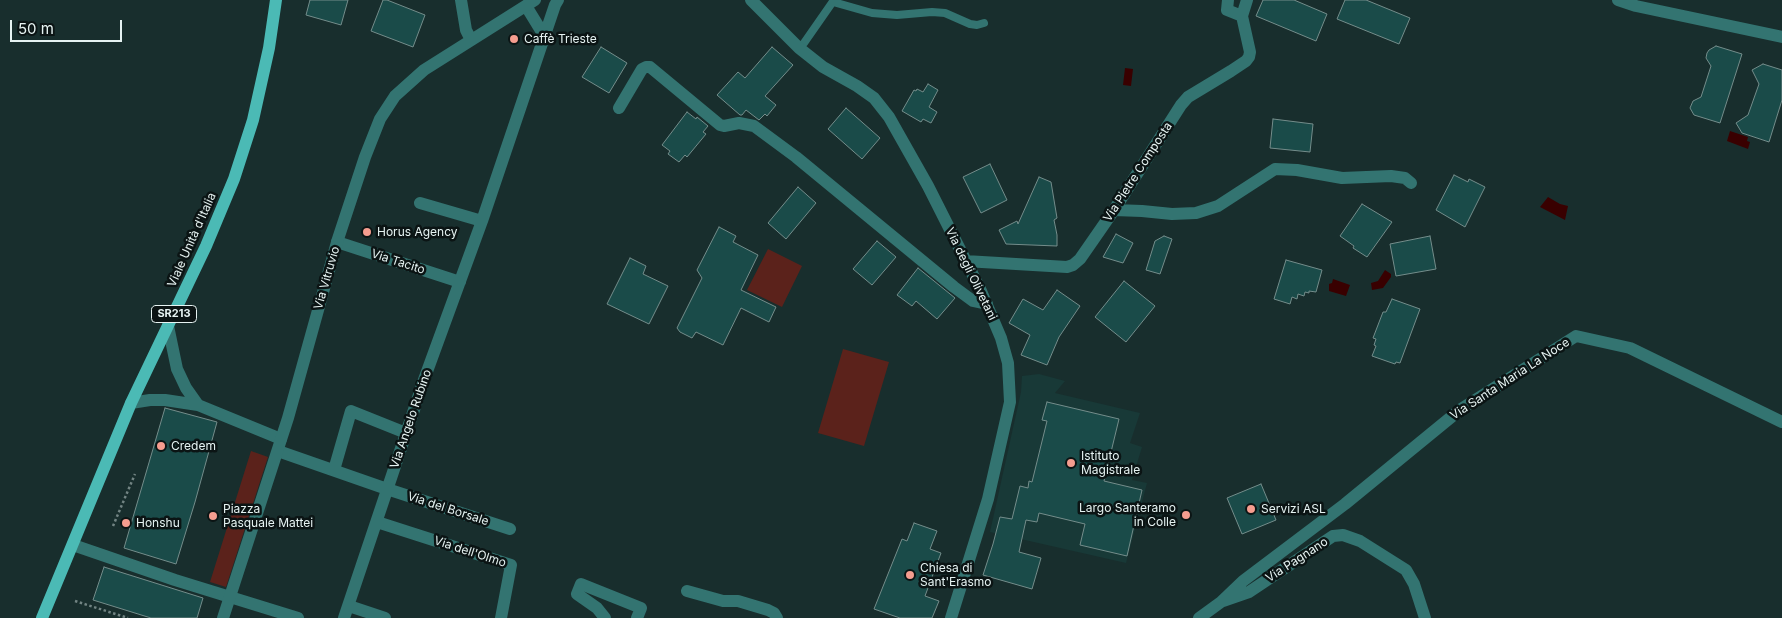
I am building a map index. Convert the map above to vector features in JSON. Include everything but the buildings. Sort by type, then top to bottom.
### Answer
[{"type":"main road","name":"Viale Unità d'Italia","points":[[42,618],[74,545],[131,403],[206,246],[234,179],[253,120],[269,48],[276,0]]},
{"type":"street","points":[[461,0],[466,30],[471,40]]},
{"type":"street","points":[[513,0],[531,3],[545,37]]},
{"type":"street","name":"Via Angelo Rubino","points":[[347,612],[406,433],[558,0]]},
{"type":"street","name":"Via degli Olivetani","points":[[751,0],[799,48],[822,67],[857,86],[874,98],[889,117],[928,186],[987,304],[1001,338],[1008,362],[1010,402],[988,500],[951,618]]},
{"type":"street","points":[[1228,0],[1227,10],[1242,16]]},
{"type":"street","name":"Via Pietre Composta","points":[[965,261],[1067,267],[1080,259],[1114,210],[1181,104],[1188,97],[1246,62],[1250,52],[1242,16],[1247,0]]},
{"type":"street","points":[[1618,0],[1636,6],[1782,38]]},
{"type":"street","name":"Via Vitruvio","points":[[223,618],[280,445],[337,242],[365,157],[380,119],[395,96],[424,70],[531,3]]},
{"type":"street","points":[[618,108],[642,69],[650,67],[720,125],[739,124],[754,126],[796,157],[954,288],[973,301],[987,304]]},
{"type":"street","points":[[1114,210],[1172,214],[1196,213],[1218,206],[1275,169],[1297,170],[1342,178],[1391,176],[1405,178],[1411,183]]},
{"type":"street","points":[[420,203],[482,221]]},
{"type":"street","name":"Via Tacito","points":[[337,242],[460,282]]},
{"type":"street","points":[[168,326],[177,369],[186,388],[198,406]]},
{"type":"street","name":"Via Santa Maria La Noce","points":[[1199,618],[1221,602],[1243,581],[1345,504],[1461,409],[1576,336],[1630,348],[1782,422]]},
{"type":"street","points":[[131,403],[165,400],[198,406],[334,470],[350,411],[406,433]]},
{"type":"street","name":"Via del Borsale","points":[[334,470],[387,490],[510,529]]},
{"type":"street","name":"Via dell'Olmo","points":[[377,522],[511,565],[501,618]]},
{"type":"street","name":"Via Pagnano","points":[[1221,602],[1249,592],[1333,536],[1344,534],[1360,541],[1406,570],[1414,584],[1425,618]]},
{"type":"street","points":[[74,545],[229,597],[296,617]]},
{"type":"street","points":[[605,618],[597,608],[577,594],[581,584],[641,608],[637,618]]},
{"type":"street","points":[[687,591],[723,601],[738,601],[768,610],[774,613],[777,618]]},
{"type":"street","points":[[347,612],[385,618]]},
{"type":"lane","points":[[799,48],[833,1],[872,13],[896,15],[932,12],[945,13],[970,24],[984,23]]},
{"type":"path","points":[[113,526],[135,474]]},
{"type":"path","points":[[75,601],[128,618]]},
{"type":"shaded area","points":[[1125,68],[1133,69],[1131,86],[1123,85]]},
{"type":"shaded area","points":[[1730,131],[1748,137],[1747,141],[1750,142],[1748,149],[1727,141]]},
{"type":"shaded area","points":[[1548,197],[1568,206],[1565,220],[1540,207]]},
{"type":"shaded area","points":[[768,249],[802,266],[782,307],[747,290]]},
{"type":"shaded area","points":[[1385,270],[1391,274],[1391,277],[1383,288],[1372,290],[1371,283],[1378,281]]},
{"type":"shaded area","points":[[1333,279],[1350,285],[1346,296],[1329,291],[1329,284],[1332,283]]},
{"type":"shaded area","points":[[843,349],[889,362],[864,446],[818,433]]},
{"type":"shaded area","name":"Istituto Magistrale","points":[[1039,374],[1065,381],[1055,393],[1140,413],[1130,443],[1142,447],[1132,480],[1147,483],[1126,563],[990,532],[1021,392],[1022,376]]},
{"type":"shaded area","points":[[251,451],[268,457],[226,587],[210,582]]},
{"type":"place","name":"Caffè Trieste","points":[[514,39]]},
{"type":"place","name":"Horus Agency","points":[[367,232]]},
{"type":"place","name":"Credem","points":[[161,446]]},
{"type":"place","name":"Istituto Magistrale","points":[[1071,463]]},
{"type":"place","name":"Servizi ASL","points":[[1251,509]]},
{"type":"place","name":"Largo Santeramo in Colle","points":[[1186,515]]},
{"type":"place","name":"Piazza Pasquale Mattei","points":[[213,516]]},
{"type":"place","name":"Honshu","points":[[126,523]]},
{"type":"place","name":"Chiesa di Sant'Erasmo","points":[[910,575]]}]
